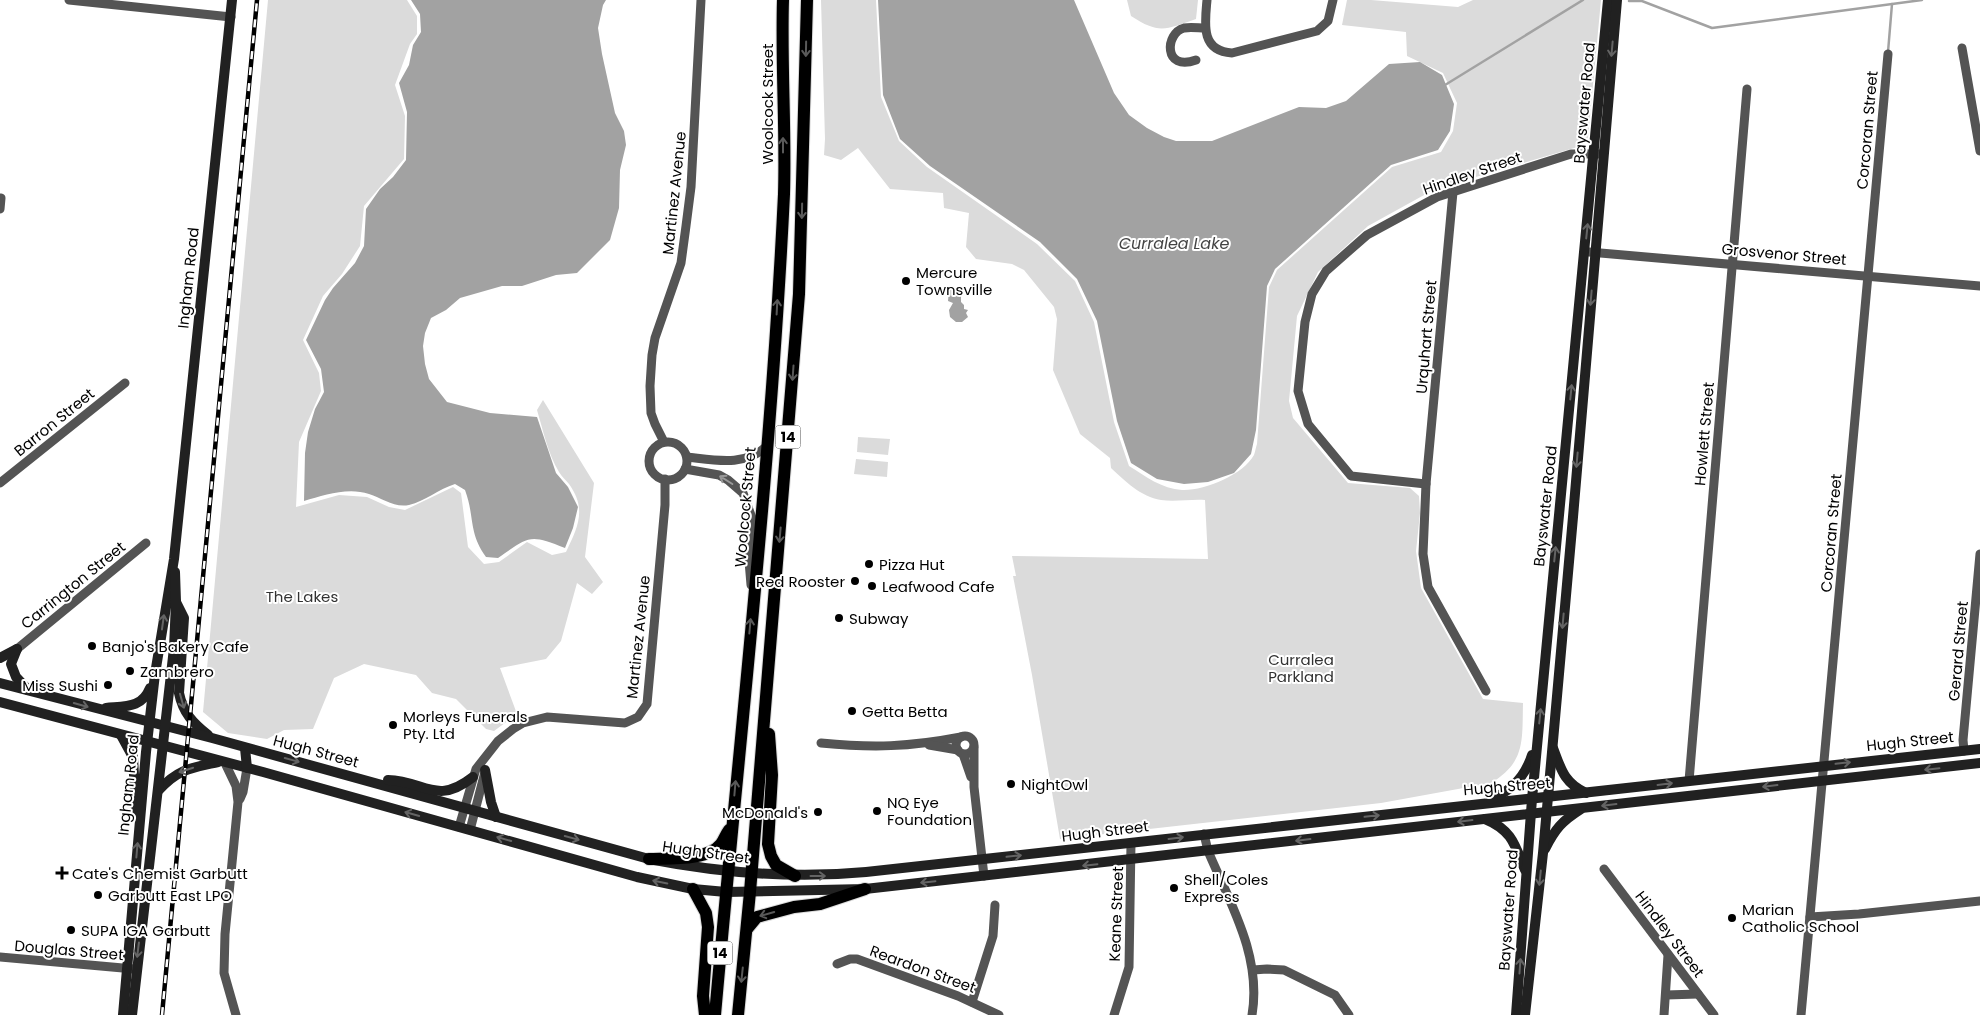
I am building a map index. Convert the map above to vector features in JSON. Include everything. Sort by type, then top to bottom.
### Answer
[{"type":"main road","name":"Ingham Road","points":[[132,1015],[131,969],[139,824],[155,674],[174,559],[232,0]]},
{"type":"main road","name":"Woolcock Street","points":[[715,1015],[767,446],[784,192],[783,0]]},
{"type":"main road","name":"14","points":[[738,1015],[752,874],[801,263],[807,0]]},
{"type":"main road","name":"Bayswater Road","points":[[1599,154],[1608,0]]},
{"type":"main road","name":"Bayswater Road","points":[[1516,1015],[1537,741],[1616,0]]},
{"type":"main road","name":"Bayswater Road","points":[[1525,1015],[1574,508],[1589,252]]},
{"type":"main road","name":"Ingham Road","points":[[123,1015],[158,791],[174,648],[176,602],[174,559]]},
{"type":"main road","points":[[176,602],[184,618],[180,684],[181,702],[190,719],[212,738]]},
{"type":"main road","points":[[0,658],[17,649]]},
{"type":"main road","points":[[17,649],[11,664],[16,677],[28,690]]},
{"type":"main road","points":[[98,709],[127,706],[142,701],[146,698],[155,674]]},
{"type":"main road","name":"Hugh Street","points":[[0,684],[212,738],[648,859],[705,869],[795,876],[866,872],[1980,749]]},
{"type":"main road","points":[[766,696],[772,774],[768,844],[770,856],[776,865],[795,876]]},
{"type":"main road","name":"Hugh Street","points":[[1,703],[247,768],[638,877],[693,889],[726,892],[865,889],[1980,763]]},
{"type":"main road","points":[[121,735],[133,757],[134,800],[139,824]]},
{"type":"main road","points":[[1481,803],[1508,791],[1520,779],[1530,762],[1537,741]]},
{"type":"main road","points":[[1552,745],[1560,768],[1568,781],[1575,788],[1587,793]]},
{"type":"main road","points":[[245,748],[247,768]]},
{"type":"main road","points":[[158,791],[175,774],[185,769],[223,762]]},
{"type":"main road","points":[[485,770],[491,802],[496,816]]},
{"type":"main road","points":[[367,780],[392,780],[443,792],[461,786],[473,777]]},
{"type":"main road","points":[[1542,853],[1552,835],[1563,821],[1584,807]]},
{"type":"main road","points":[[1485,819],[1504,829],[1515,846],[1526,871]]},
{"type":"main road","points":[[648,859],[700,856],[721,845],[732,824]]},
{"type":"main road","points":[[693,889],[706,913],[708,927],[703,996],[706,1015]]},
{"type":"main road","points":[[747,929],[757,917],[794,907],[820,904],[865,889]]},
{"type":"street","points":[[69,0],[231,16]]},
{"type":"street","name":"Martinez Avenue","points":[[664,442],[651,413],[652,355],[655,338],[681,263],[691,187],[701,0]]},
{"type":"street","points":[[1207,0],[1205,28],[1209,42],[1224,52],[1232,53],[1318,31],[1328,21],[1333,0]]},
{"type":"street","points":[[1196,60],[1186,63],[1177,61],[1172,55],[1170,45],[1175,34],[1184,28],[1205,28]]},
{"type":"street","points":[[1962,48],[1980,150]]},
{"type":"street","name":"Corcoran Street","points":[[1801,1015],[1888,54]]},
{"type":"street","name":"Howlett Street","points":[[1688,781],[1747,89]]},
{"type":"street","name":"Hindley Street","points":[[1426,484],[1351,476],[1308,424],[1298,391],[1306,322],[1312,294],[1326,271],[1367,235],[1437,197],[1571,154],[1599,154]]},
{"type":"street","name":"Urquhart Street","points":[[1426,484],[1453,192]]},
{"type":"street","points":[[0,209],[1,198]]},
{"type":"street","name":"Grosvenor Street","points":[[1589,252],[1980,286]]},
{"type":"street","name":"Barron Street","points":[[0,483],[125,383]]},
{"type":"street","points":[[664,442],[678,444],[685,451],[687,457],[685,470],[676,478],[666,480],[655,474],[649,463],[653,449],[664,442]]},
{"type":"street","points":[[687,457],[739,460],[749,458],[767,446]]},
{"type":"street","points":[[685,470],[719,475],[743,493],[752,518],[749,561],[752,606]]},
{"type":"street","name":"Martinez Avenue","points":[[459,827],[476,770],[502,737],[523,723],[535,719],[559,717],[625,723],[632,722],[643,711],[647,704],[666,505],[666,480]]},
{"type":"street","points":[[1426,484],[1423,554],[1428,587],[1486,692]]},
{"type":"street","name":"Carrington Street","points":[[17,649],[146,543]]},
{"type":"street","name":"Gerard Street","points":[[1964,751],[1980,554]]},
{"type":"street","points":[[961,736],[957,741],[974,787]]},
{"type":"street","points":[[821,743],[888,747],[924,744],[961,736],[972,738],[974,747],[974,787],[984,876]]},
{"type":"street","points":[[924,744],[970,753],[974,747]]},
{"type":"street","name":"Martinez Avenue","points":[[470,830],[487,757]]},
{"type":"street","points":[[223,762],[236,786],[238,802],[224,934],[224,973],[236,1015]]},
{"type":"street","points":[[238,802],[243,792],[247,768]]},
{"type":"street","points":[[1204,834],[1208,851],[1249,948],[1253,970],[1254,1002],[1252,1015]]},
{"type":"street","name":"Keane Street","points":[[1114,1015],[1128,967],[1131,843]]},
{"type":"street","name":"Hindley Street","points":[[1604,869],[1714,1015]]},
{"type":"street","points":[[1810,917],[1859,914],[1980,901]]},
{"type":"street","points":[[972,1002],[993,936],[995,905]]},
{"type":"street","points":[[1664,1015],[1668,955]]},
{"type":"street","name":"Douglas Street","points":[[0,957],[131,969]]},
{"type":"street","name":"Reardon Street","points":[[837,964],[850,959],[857,959],[972,1002],[999,1015]]},
{"type":"street","points":[[1253,970],[1284,970],[1335,995],[1349,1015]]},
{"type":"street","points":[[1666,995],[1698,994]]},
{"type":"green space","name":"The Lakes","points":[[268,0],[407,0],[417,16],[417,34],[410,44],[395,85],[405,116],[404,159],[364,206],[360,246],[342,274],[323,296],[303,340],[319,373],[321,391],[299,442],[296,507],[339,495],[367,497],[389,507],[405,510],[453,487],[461,493],[468,547],[484,564],[499,562],[527,542],[552,555],[566,552],[579,518],[578,502],[575,493],[559,472],[546,442],[537,410],[543,400],[594,483],[585,557],[603,582],[592,594],[577,583],[561,641],[546,659],[500,668],[517,714],[494,731],[486,729],[456,699],[432,693],[416,675],[364,664],[334,678],[313,729],[284,730],[267,739],[228,733],[203,712]]},
{"type":"green space","name":"Curralea Parkland","points":[[821,0],[876,0],[881,97],[899,141],[927,167],[1037,244],[1075,281],[1094,322],[1114,422],[1129,466],[1161,485],[1175,489],[1191,490],[1212,485],[1232,475],[1249,462],[1254,455],[1257,444],[1269,287],[1277,270],[1392,167],[1441,152],[1453,131],[1457,103],[1443,73],[1407,56],[1406,32],[1342,25],[1347,0],[1371,0],[1458,7],[1473,0],[1601,0],[1588,138],[1581,146],[1435,189],[1368,226],[1318,272],[1297,316],[1289,401],[1293,418],[1348,483],[1410,488],[1419,496],[1420,513],[1416,551],[1421,588],[1483,699],[1523,703],[1522,739],[1520,749],[1511,767],[1491,783],[1381,803],[1060,839],[1013,576],[1016,576],[1012,556],[1208,559],[1205,500],[1166,501],[1147,496],[1116,473],[1111,468],[1110,458],[1080,434],[1053,370],[1057,319],[1054,307],[1024,270],[1012,264],[976,259],[966,247],[969,213],[944,208],[943,193],[890,189],[858,148],[841,160],[824,155]]},
{"type":"green space","points":[[1127,0],[1198,0],[1196,19],[1170,27],[1156,28],[1131,16]]},
{"type":"green space","points":[[858,437],[890,439],[888,455],[857,452]]},
{"type":"green space","points":[[856,459],[888,462],[887,477],[854,474]]},
{"type":"water","points":[[411,0],[606,0],[603,5],[598,28],[615,113],[624,131],[626,145],[620,170],[619,208],[610,240],[577,273],[556,275],[522,286],[502,286],[460,298],[446,310],[431,318],[425,333],[423,346],[429,379],[447,402],[490,413],[537,417],[556,473],[568,487],[578,507],[573,528],[565,548],[536,539],[516,545],[498,558],[486,557],[480,548],[474,532],[465,490],[455,484],[421,501],[404,506],[393,504],[369,494],[353,491],[320,496],[304,501],[305,453],[308,432],[315,409],[324,392],[321,369],[306,340],[325,300],[355,263],[364,246],[366,209],[380,189],[393,177],[406,160],[407,112],[399,83],[409,65],[413,45],[421,32],[420,14]]},
{"type":"water","name":"Curralea Lake","points":[[878,0],[1074,0],[1114,93],[1129,115],[1147,128],[1176,141],[1212,141],[1299,107],[1326,108],[1346,101],[1389,64],[1420,62],[1442,75],[1454,104],[1450,131],[1438,150],[1391,165],[1275,269],[1267,286],[1256,430],[1251,454],[1234,473],[1208,482],[1184,484],[1157,479],[1131,463],[1117,421],[1097,321],[1077,279],[1040,242],[930,166],[900,139],[883,95]]},
{"type":"water","points":[[952,289],[963,294],[961,302],[964,305],[964,309],[968,310],[966,313],[968,317],[962,322],[956,322],[950,317],[949,310],[953,303],[948,301],[949,290]]},
{"type":"waterway","points":[[1445,85],[1583,0]]},
{"type":"waterway","points":[[1629,1],[1642,1],[1712,28],[1922,0]]},
{"type":"waterway","points":[[1888,52],[1892,4]]},
{"type":"railway","points":[[162,1015],[257,0]]},
{"type":"place","name":"Mercure Townsville","points":[[906,281]]},
{"type":"place","name":"Pizza Hut","points":[[869,564]]},
{"type":"place","name":"Red Rooster","points":[[855,581]]},
{"type":"place","name":"Leafwood Cafe","points":[[872,586]]},
{"type":"place","name":"Subway","points":[[839,618]]},
{"type":"place","name":"Banjo's Bakery Cafe","points":[[92,646]]},
{"type":"place","name":"Zambrero","points":[[130,671]]},
{"type":"place","name":"Miss Sushi","points":[[108,685]]},
{"type":"place","name":"Getta Betta","points":[[852,711]]},
{"type":"place","name":"Morleys Funerals Pty. Ltd","points":[[393,725]]},
{"type":"place","name":"NightOwl","points":[[1011,784]]},
{"type":"place","name":"NQ Eye Foundation","points":[[877,811]]},
{"type":"place","name":"McDonald's","points":[[818,812]]},
{"type":"place","name":"Cate's Chemist Garbutt","points":[[62,873]]},
{"type":"place","name":"Shell/Coles Express","points":[[1174,888]]},
{"type":"place","name":"Garbutt East LPO","points":[[98,895]]},
{"type":"place","name":"Marian Catholic School","points":[[1732,918]]},
{"type":"place","name":"SUPA IGA Garbutt","points":[[71,930]]}]
